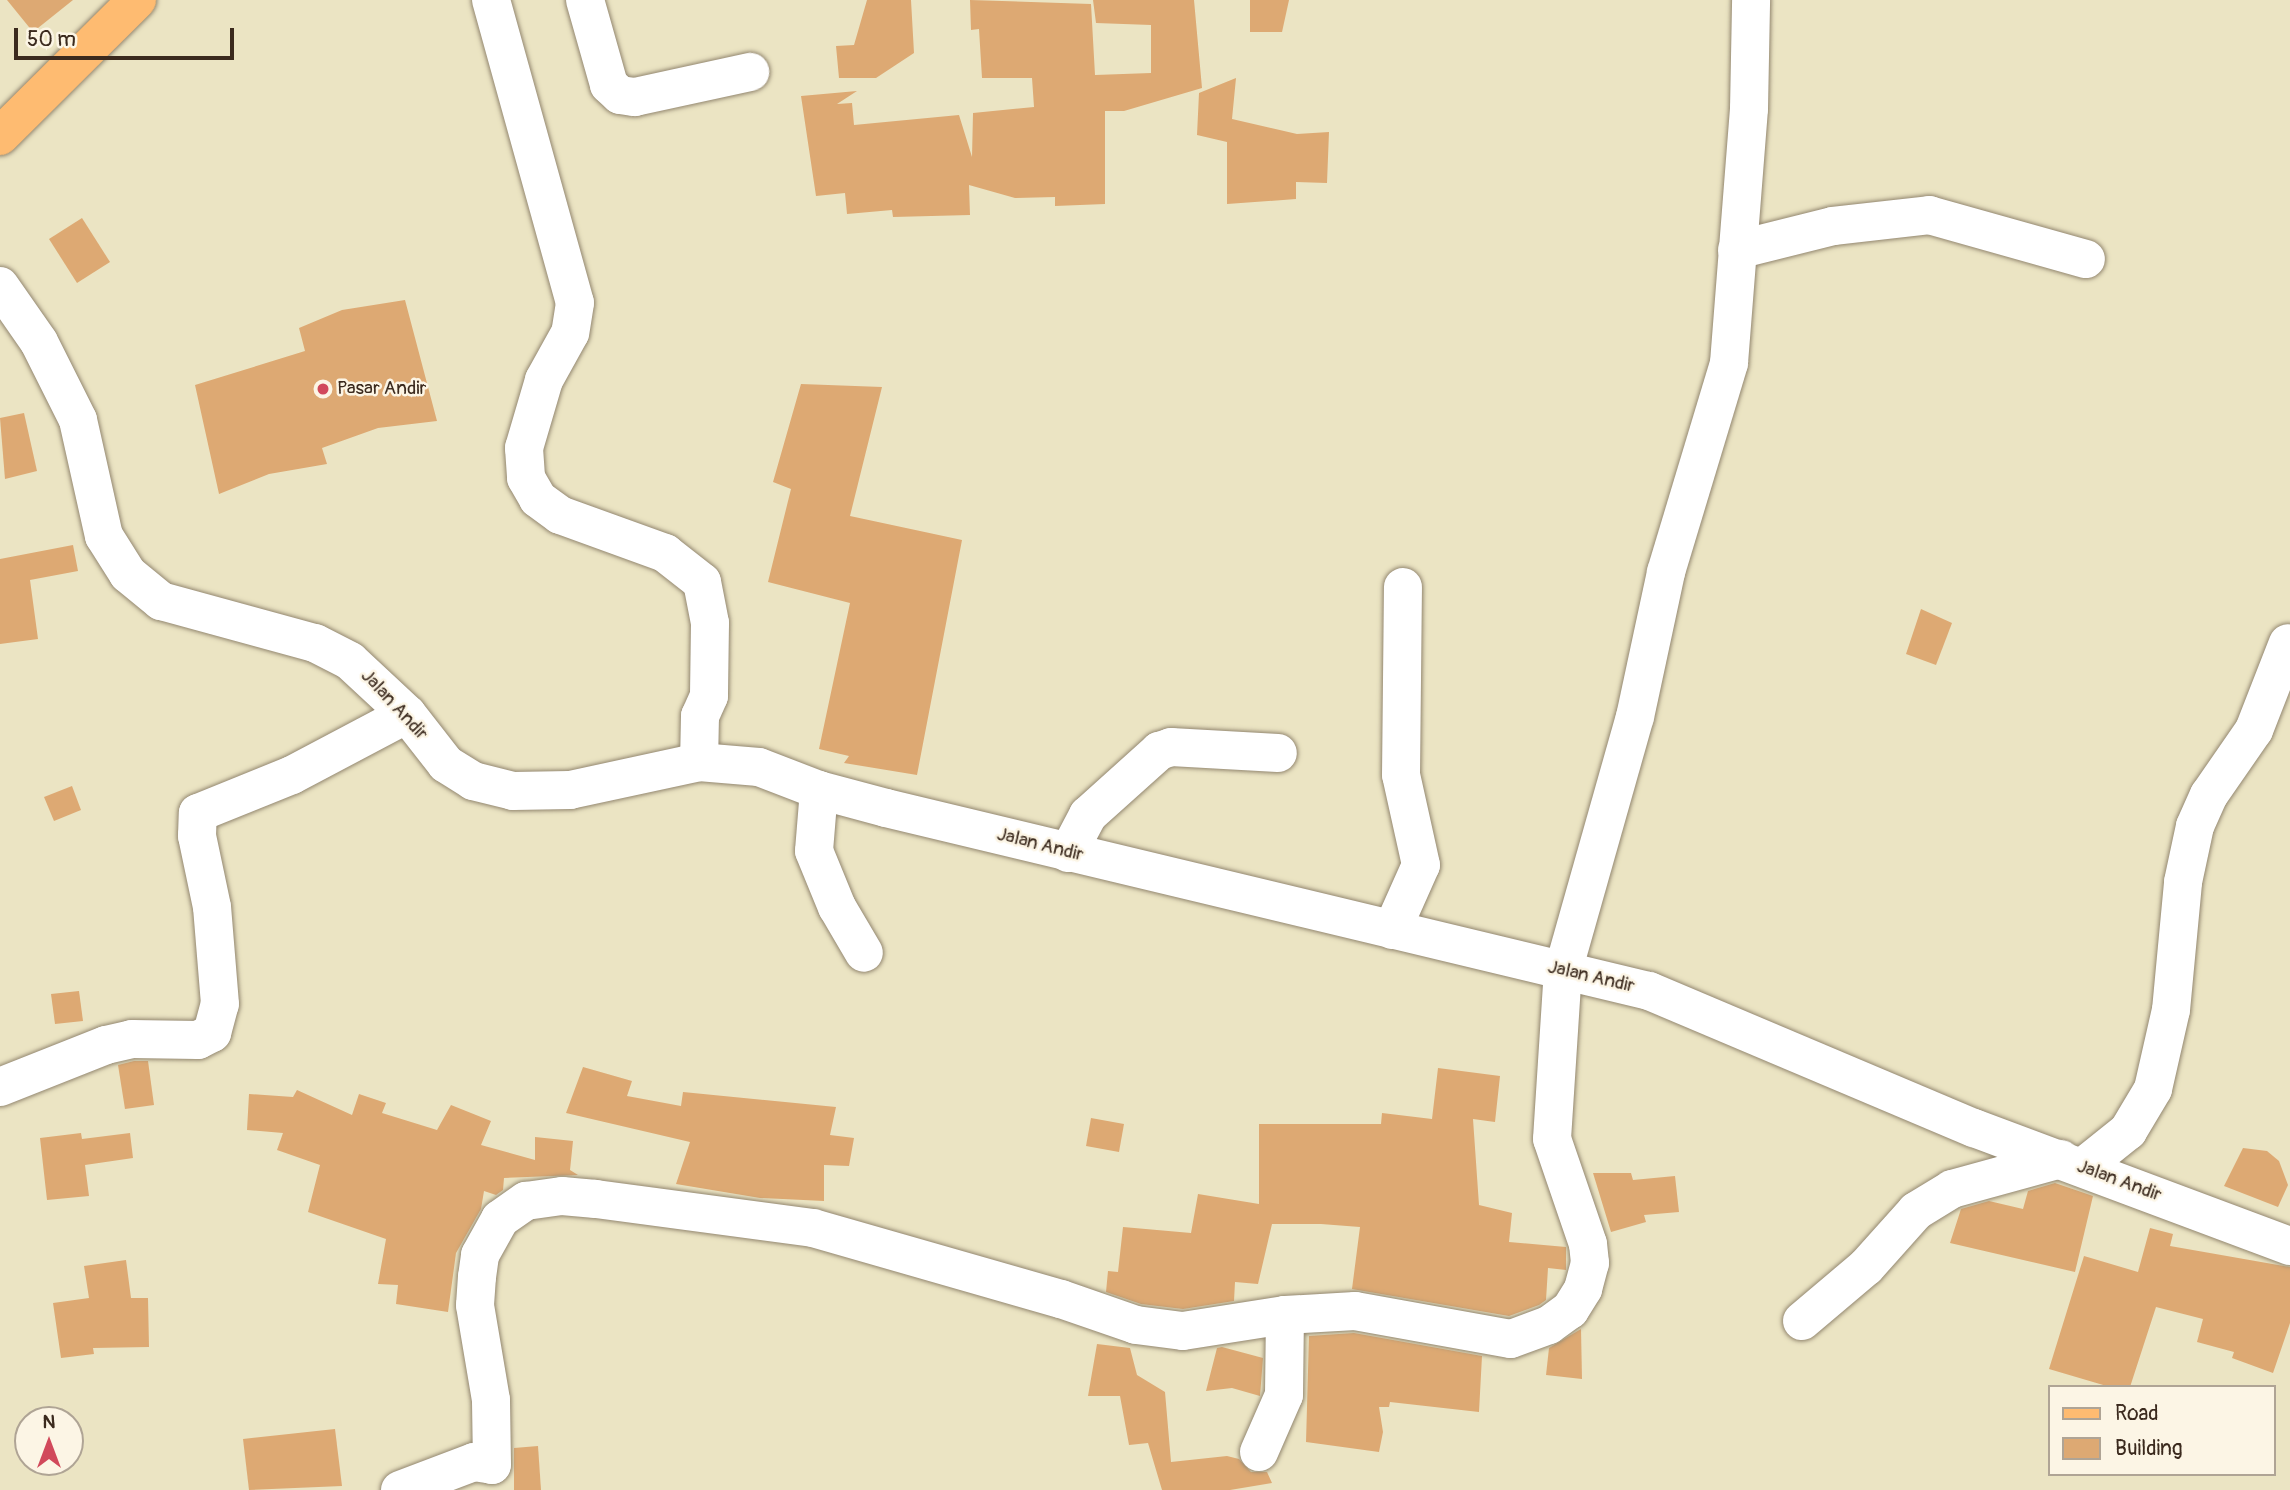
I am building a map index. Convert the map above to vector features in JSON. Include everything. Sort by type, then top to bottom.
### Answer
[{"type":"main road","points":[[0,136],[137,0]]},
{"type":"street","points":[[491,0],[575,303],[569,333],[544,380],[524,448],[526,478],[538,499],[560,515],[665,553],[702,582],[710,623],[709,696],[700,716],[699,762]]},
{"type":"street","points":[[585,0],[609,85],[621,95],[635,97],[750,72]]},
{"type":"street","points":[[400,1490],[474,1462],[492,1465],[491,1400],[475,1305],[479,1266],[500,1219],[526,1201],[584,1198],[813,1228],[1136,1325],[1183,1331],[1285,1315],[1355,1311],[1511,1339],[1549,1325],[1570,1310],[1583,1289],[1590,1263],[1588,1244],[1552,1139],[1563,971],[1635,718],[1666,572],[1729,363],[1749,109],[1751,0]]},
{"type":"street","points":[[1737,250],[1833,226],[1929,215],[2086,259]]},
{"type":"street","name":"Jalan Andir","points":[[0,286],[39,342],[78,420],[104,536],[128,574],[160,601],[315,643],[351,660],[407,713],[446,764],[473,781],[513,791],[569,790],[699,762],[759,767],[819,790],[1068,853],[1649,991],[1974,1128],[2290,1246]]},
{"type":"street","points":[[1392,930],[1421,865],[1401,775],[1403,587]]},
{"type":"street","points":[[1802,1321],[1866,1267],[1925,1205],[1952,1189],[2072,1163],[2127,1131],[2153,1089],[2171,1010],[2183,882],[2195,826],[2209,795],[2254,730],[2288,643]]},
{"type":"street","points":[[0,1087],[106,1045],[132,1039],[198,1040],[212,1033],[220,1004],[212,907],[197,836],[198,813],[292,775],[407,713]]},
{"type":"street","points":[[1068,853],[1088,815],[1159,751],[1171,747],[1278,753]]},
{"type":"street","points":[[819,790],[814,851],[837,907],[864,953]]},
{"type":"street","points":[[1259,1452],[1284,1395],[1285,1315]]},
{"type":"building","points":[[7,0],[73,0],[33,32]]},
{"type":"building","points":[[867,0],[911,0],[914,53],[876,78],[839,78],[836,46],[854,45]]},
{"type":"building","points":[[970,0],[1091,4],[1095,75],[1151,73],[1151,25],[1096,23],[1093,0],[1194,0],[1202,88],[1124,111],[1105,111],[1105,204],[1055,206],[1055,197],[1015,198],[969,185],[970,215],[893,217],[892,210],[847,214],[845,193],[816,196],[801,96],[857,91],[837,104],[852,103],[854,125],[959,115],[972,157],[973,113],[1034,107],[1032,78],[982,78],[979,29],[971,30]]},
{"type":"building","points":[[1250,0],[1289,0],[1282,32],[1250,32]]},
{"type":"building","points":[[1236,78],[1232,119],[1297,134],[1329,132],[1327,183],[1296,182],[1296,199],[1227,204],[1227,142],[1197,135],[1199,93]]},
{"type":"building","points":[[82,218],[110,262],[77,283],[49,239]]},
{"type":"building","points":[[405,300],[437,421],[378,428],[322,448],[327,464],[269,474],[219,494],[195,385],[305,351],[299,328],[342,310]]},
{"type":"building","points":[[801,384],[882,387],[850,516],[962,540],[917,775],[844,763],[849,756],[819,749],[850,603],[768,582],[791,489],[773,482]]},
{"type":"building","points":[[24,413],[37,471],[5,479],[0,418]]},
{"type":"building","points":[[73,545],[78,571],[30,580],[38,639],[0,644],[0,559]]},
{"type":"building","points":[[1921,609],[1952,623],[1936,665],[1906,654]]},
{"type":"building","points":[[72,786],[81,810],[54,821],[44,797]]},
{"type":"building","points":[[79,991],[83,1021],[55,1024],[51,994]]},
{"type":"building","points":[[148,1061],[154,1105],[125,1109],[118,1065]]},
{"type":"building","points":[[583,1067],[632,1081],[627,1096],[681,1106],[683,1092],[836,1107],[830,1135],[854,1138],[849,1166],[824,1165],[824,1201],[760,1198],[676,1184],[690,1142],[566,1113]]},
{"type":"building","points":[[1438,1068],[1500,1076],[1495,1122],[1473,1119],[1479,1205],[1512,1213],[1509,1242],[1566,1247],[1566,1270],[1548,1268],[1546,1300],[1539,1305],[1509,1316],[1352,1289],[1360,1227],[1321,1224],[1272,1224],[1258,1284],[1235,1282],[1234,1301],[1183,1309],[1141,1304],[1106,1292],[1108,1271],[1118,1272],[1123,1227],[1191,1233],[1198,1194],[1259,1204],[1259,1124],[1381,1124],[1382,1113],[1432,1119]]},
{"type":"building","points":[[297,1090],[352,1115],[359,1094],[386,1103],[382,1113],[437,1130],[451,1105],[491,1121],[481,1145],[535,1160],[535,1137],[573,1141],[570,1170],[578,1175],[504,1178],[503,1190],[496,1195],[484,1191],[481,1209],[456,1253],[448,1312],[396,1304],[398,1285],[378,1284],[386,1239],[308,1212],[320,1165],[277,1150],[283,1133],[247,1130],[249,1094],[293,1097]]},
{"type":"building","points":[[1091,1118],[1124,1124],[1119,1152],[1086,1146]]},
{"type":"building","points":[[81,1133],[82,1139],[130,1133],[133,1158],[85,1165],[89,1196],[47,1200],[40,1138]]},
{"type":"building","points":[[2243,1148],[2267,1151],[2279,1161],[2288,1185],[2278,1207],[2224,1186]]},
{"type":"building","points":[[1593,1173],[1631,1173],[1633,1180],[1675,1176],[1679,1212],[1644,1215],[1646,1222],[1611,1232]]},
{"type":"building","points":[[2055,1183],[2093,1196],[2075,1272],[1950,1243],[1961,1209],[1989,1201],[2023,1209],[2028,1191]]},
{"type":"building","points":[[2150,1228],[2173,1234],[2170,1246],[2290,1267],[2290,1323],[2273,1373],[2232,1358],[2234,1352],[2197,1342],[2203,1319],[2156,1307],[2131,1385],[2103,1385],[2049,1369],[2084,1256],[2138,1272]]},
{"type":"building","points":[[126,1260],[131,1298],[148,1298],[149,1347],[93,1348],[94,1354],[61,1358],[53,1303],[89,1298],[84,1266]]},
{"type":"building","points":[[1581,1329],[1582,1379],[1546,1375],[1549,1348]]},
{"type":"building","points":[[1354,1333],[1482,1356],[1479,1412],[1390,1402],[1389,1407],[1379,1407],[1383,1432],[1379,1452],[1306,1442],[1309,1336]]},
{"type":"building","points":[[1097,1344],[1130,1348],[1137,1375],[1165,1392],[1171,1462],[1227,1456],[1239,1459],[1251,1472],[1267,1472],[1272,1483],[1230,1490],[1162,1490],[1148,1443],[1129,1445],[1120,1396],[1088,1396]]},
{"type":"building","points":[[1217,1348],[1263,1358],[1260,1396],[1232,1388],[1206,1391]]},
{"type":"building","points":[[335,1429],[342,1486],[249,1490],[243,1439]]},
{"type":"building","points":[[538,1446],[541,1490],[514,1490],[514,1448]]},
{"type":"place","name":"Pasar Andir","points":[[323,389]]}]
